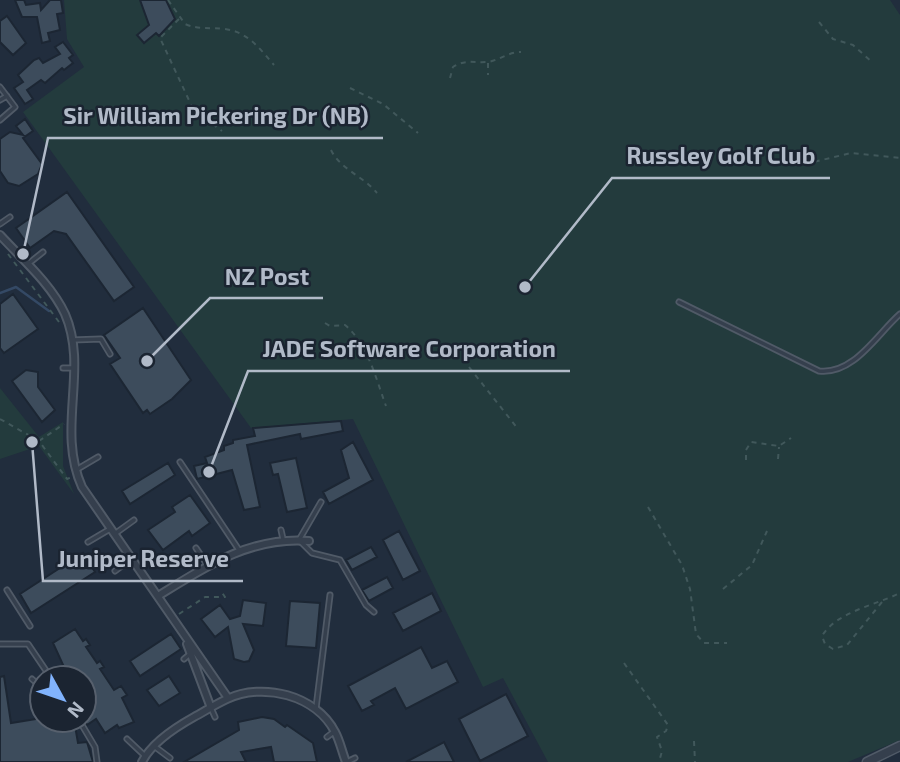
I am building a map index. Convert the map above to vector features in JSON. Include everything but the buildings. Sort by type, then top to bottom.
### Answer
[{"type":"street","points":[[0,235],[61,305],[72,340],[69,428],[76,473],[112,531],[228,698]]},
{"type":"street","points":[[158,596],[239,550],[283,540],[309,541]]},
{"type":"street","points":[[184,636],[187,657],[211,708]]},
{"type":"street","points":[[144,759],[179,726],[228,698],[250,692],[268,691],[316,708],[335,731],[346,762]]},
{"type":"street","points":[[867,762],[900,746]]},
{"type":"lane","points":[[0,87],[14,110],[0,120]]},
{"type":"lane","points":[[0,100],[6,96]]},
{"type":"lane","points":[[0,224],[10,217]]},
{"type":"lane","points":[[27,265],[43,252]]},
{"type":"lane","points":[[679,302],[819,371],[827,372],[856,358],[900,314]]},
{"type":"lane","points":[[72,340],[101,339],[110,354]]},
{"type":"lane","points":[[63,368],[73,368]]},
{"type":"lane","points":[[76,473],[98,457]]},
{"type":"lane","points":[[180,462],[239,550]]},
{"type":"lane","points":[[321,502],[299,540],[312,553],[340,560],[356,581],[366,606],[374,612]]},
{"type":"lane","points":[[88,542],[134,520]]},
{"type":"lane","points":[[281,530],[283,540]]},
{"type":"lane","points":[[196,548],[208,566]]},
{"type":"lane","points":[[115,571],[131,559]]},
{"type":"lane","points":[[7,590],[30,626]]},
{"type":"lane","points":[[316,708],[330,595]]},
{"type":"lane","points":[[0,644],[28,644],[42,664]]},
{"type":"lane","points":[[211,708],[215,717]]},
{"type":"lane","points":[[327,737],[335,731]]},
{"type":"lane","points":[[87,734],[95,747],[97,762]]},
{"type":"lane","points":[[127,739],[144,759]]},
{"type":"lane","points":[[155,746],[170,758]]},
{"type":"lane","points":[[346,762],[355,758]]},
{"type":"path","points":[[168,0],[179,19],[192,27],[226,29],[243,35],[256,43],[274,65]]},
{"type":"path","points":[[179,19],[160,38],[194,111],[222,131]]},
{"type":"path","points":[[819,22],[833,39],[853,45],[873,63]]},
{"type":"path","points":[[450,78],[456,65],[476,60],[488,62],[520,52]]},
{"type":"path","points":[[488,62],[488,75]]},
{"type":"path","points":[[350,88],[383,104],[418,133]]},
{"type":"path","points":[[331,150],[336,160],[359,174],[377,193]]},
{"type":"path","points":[[805,164],[851,153],[900,158]]},
{"type":"path","points":[[8,253],[60,323]]},
{"type":"path","points":[[325,323],[330,326],[345,325],[355,336],[367,355],[386,406]]},
{"type":"path","points":[[469,367],[518,429]]},
{"type":"path","points":[[0,419],[38,441],[67,479],[76,473]]},
{"type":"path","points":[[38,441],[64,424]]},
{"type":"path","points":[[747,460],[752,436]]},
{"type":"path","points":[[751,442],[779,446],[791,438]]},
{"type":"path","points":[[778,459],[779,446]]},
{"type":"path","points":[[648,507],[682,565],[690,589],[696,634],[705,643],[727,643]]},
{"type":"path","points":[[723,589],[752,565],[767,531]]},
{"type":"path","points":[[172,619],[205,597],[225,597],[221,591]]},
{"type":"path","points":[[882,602],[847,645],[833,649],[825,644],[822,636],[827,628],[842,618],[900,593]]},
{"type":"path","points":[[624,663],[668,725],[666,731],[657,737],[662,751],[659,762]]},
{"type":"path","points":[[694,741],[695,762]]},
{"type":"green space","points":[[64,0],[890,0],[900,15],[900,740],[848,762],[548,762],[503,678],[483,687],[353,419],[251,428],[23,112],[84,67],[67,39]]},
{"type":"green space","points":[[0,388],[39,437],[63,422],[63,466],[74,494],[39,446],[0,459]]},
{"type":"waterway","points":[[0,293],[16,287],[49,311]]},
{"type":"place","name":"Sir William Pickering Dr (NB)","points":[[23,254]]},
{"type":"place","name":"Russley Golf Club","points":[[525,287]]},
{"type":"place","name":"NZ Post","points":[[147,361]]},
{"type":"place","name":"Juniper Reserve","points":[[32,442]]},
{"type":"place","name":"JADE Software Corporation","points":[[209,472]]}]
